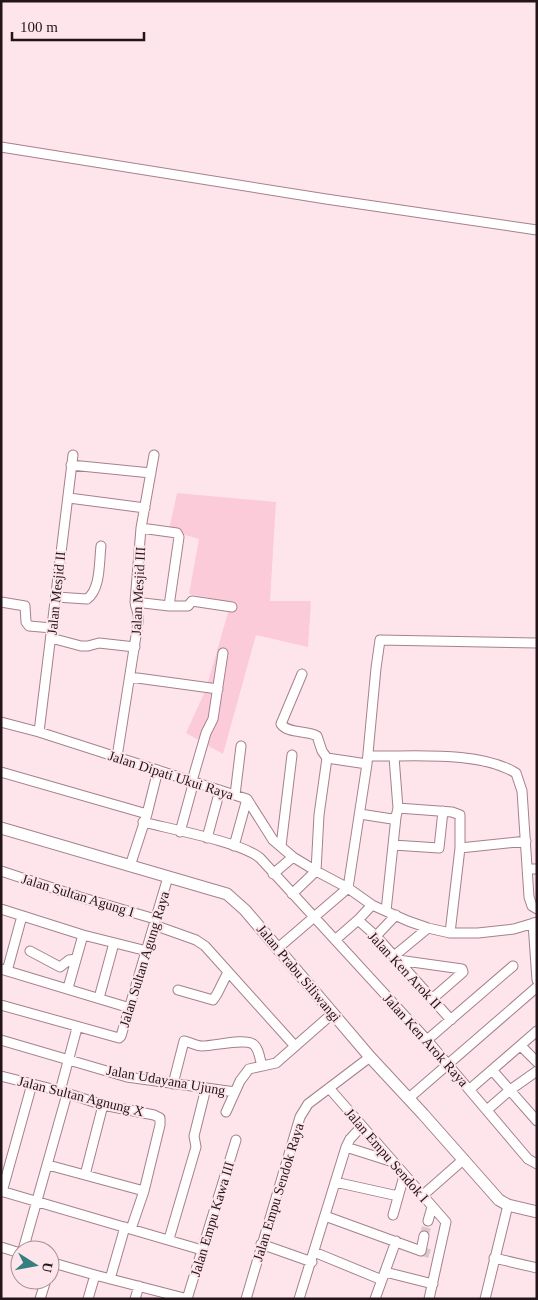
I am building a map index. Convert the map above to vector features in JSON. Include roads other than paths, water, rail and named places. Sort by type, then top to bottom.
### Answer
[{"type":"street","points":[[1,147],[326,199],[537,230]]},
{"type":"street","name":"Jalan Mesjid II","points":[[39,732],[52,633],[64,516],[69,498],[73,455]]},
{"type":"street","name":"Jalan Mesjid III","points":[[117,757],[140,615],[135,602],[142,528],[154,455]]},
{"type":"street","points":[[71,465],[151,473]]},
{"type":"street","points":[[69,498],[145,508]]},
{"type":"street","points":[[142,528],[179,534],[169,606]]},
{"type":"street","points":[[56,597],[87,599],[90,596],[96,583],[101,546]]},
{"type":"street","points":[[135,602],[188,606],[192,601],[232,607]]},
{"type":"street","points":[[1,602],[26,606],[26,622],[29,626],[52,633],[82,646],[99,643],[135,647]]},
{"type":"street","points":[[278,948],[348,888],[368,760],[380,640],[537,643]]},
{"type":"street","points":[[180,832],[206,733],[213,719],[223,653]]},
{"type":"street","points":[[292,894],[316,871],[319,815],[327,758],[322,751],[317,736],[287,729],[282,727],[281,724],[302,674]]},
{"type":"street","points":[[130,677],[218,689]]},
{"type":"street","name":"Jalan Dipati Ukui Raya","points":[[1,722],[39,732],[247,799],[273,840],[293,857],[348,888],[372,905],[428,928],[450,932],[496,932],[514,930],[535,922]]},
{"type":"street","points":[[235,795],[241,746]]},
{"type":"street","points":[[281,846],[292,755]]},
{"type":"street","points":[[386,911],[398,808],[394,757]]},
{"type":"street","points":[[327,758],[368,760],[394,757],[464,757],[505,766],[516,773],[522,791],[529,897],[532,906],[537,909]]},
{"type":"street","points":[[130,866],[158,770]]},
{"type":"street","name":"Jalan Ken Arok Raya","points":[[1,772],[145,818],[180,832],[207,838],[255,854],[427,1040],[528,1159],[537,1164]]},
{"type":"street","points":[[207,838],[220,790]]},
{"type":"street","points":[[234,846],[247,799]]},
{"type":"street","points":[[398,808],[452,812],[460,815],[460,848],[450,932]]},
{"type":"street","points":[[393,845],[440,848],[443,811]]},
{"type":"street","points":[[360,814],[392,819],[396,817]]},
{"type":"street","name":"Jalan Prabu Siliwangi","points":[[1,828],[227,894],[245,910],[370,1057],[410,1098],[499,1200],[508,1205],[537,1212]]},
{"type":"street","points":[[460,848],[526,841]]},
{"type":"street","points":[[273,874],[293,857]]},
{"type":"street","points":[[527,869],[537,869]]},
{"type":"street","name":"Jalan Sultan Agung I","points":[[2,873],[155,922],[196,940],[205,946],[294,1045]]},
{"type":"street","name":"Jalan Sultan Agung Raya","points":[[1,1006],[77,1028],[118,1038],[121,1036],[168,877]]},
{"type":"street","points":[[335,940],[372,905]]},
{"type":"street","points":[[1,909],[83,935],[147,951]]},
{"type":"street","points":[[376,936],[396,915]]},
{"type":"street","points":[[22,916],[4,970],[130,1008]]},
{"type":"street","name":"Jalan Ken Arok II","points":[[358,920],[376,936],[451,1020]]},
{"type":"street","points":[[535,922],[537,980]]},
{"type":"street","points":[[396,958],[428,928]]},
{"type":"street","points":[[68,988],[83,935]]},
{"type":"street","points":[[99,998],[114,943]]},
{"type":"street","points":[[30,951],[60,968],[69,960],[76,959]]},
{"type":"street","points":[[396,958],[462,969],[463,972],[432,999]]},
{"type":"street","points":[[427,1040],[513,966]]},
{"type":"street","points":[[178,990],[212,1000],[228,972]]},
{"type":"street","points":[[410,1098],[537,987]]},
{"type":"street","points":[[226,1112],[244,1074],[249,1069],[276,1063],[294,1045],[333,1013]]},
{"type":"street","points":[[26,1240],[48,1165],[64,1092],[68,1059],[77,1028]]},
{"type":"street","points":[[470,1089],[537,1032]]},
{"type":"street","name":"Jalan Udayana Ujung","points":[[1,1040],[128,1077],[235,1092]]},
{"type":"street","points":[[173,1084],[184,1041],[201,1046],[224,1045],[240,1041],[254,1045],[262,1066]]},
{"type":"street","points":[[521,1046],[537,1062]]},
{"type":"street","name":"Jalan Empu Sendok Raya","points":[[246,1299],[300,1117],[308,1104],[370,1057]]},
{"type":"street","points":[[492,1070],[537,1120]]},
{"type":"street","points":[[487,1110],[510,1090],[537,1071]]},
{"type":"street","name":"Jalan Sultan Agnung X","points":[[1,1076],[64,1092],[102,1105],[154,1115],[160,1118],[144,1191]]},
{"type":"street","points":[[32,1084],[2,1191],[202,1250]]},
{"type":"street","points":[[169,1240],[196,1147],[194,1136],[206,1088]]},
{"type":"street","name":"Jalan Empu Sendok I","points":[[328,1088],[446,1222],[433,1284]]},
{"type":"street","points":[[85,1175],[102,1105]]},
{"type":"street","points":[[299,1299],[346,1147],[362,1126]]},
{"type":"street","name":"Jalan Empu Kawa III","points":[[188,1299],[236,1140]]},
{"type":"street","points":[[346,1147],[393,1162]]},
{"type":"street","points":[[422,1196],[464,1159]]},
{"type":"street","points":[[48,1165],[144,1191],[128,1228],[110,1279]]},
{"type":"street","points":[[393,1215],[404,1176]]},
{"type":"street","points":[[335,1182],[398,1196]]},
{"type":"street","points":[[485,1299],[508,1205]]},
{"type":"street","points":[[428,1221],[432,1207]]},
{"type":"street","points":[[325,1216],[421,1251],[424,1236]]},
{"type":"street","points":[[375,1299],[396,1241]]},
{"type":"street","points":[[261,1244],[312,1262]]},
{"type":"street","points":[[314,1252],[383,1276],[433,1284],[429,1299]]},
{"type":"street","points":[[494,1258],[537,1268]]},
{"type":"street","points":[[60,1266],[188,1299]]},
{"type":"street","points":[[88,1299],[94,1275]]},
{"type":"street","points":[[135,1299],[139,1286]]},
{"type":"tunnel","points":[[424,1236],[428,1221]]},
{"type":"tunnel","points":[[421,1251],[439,1257]]}]
